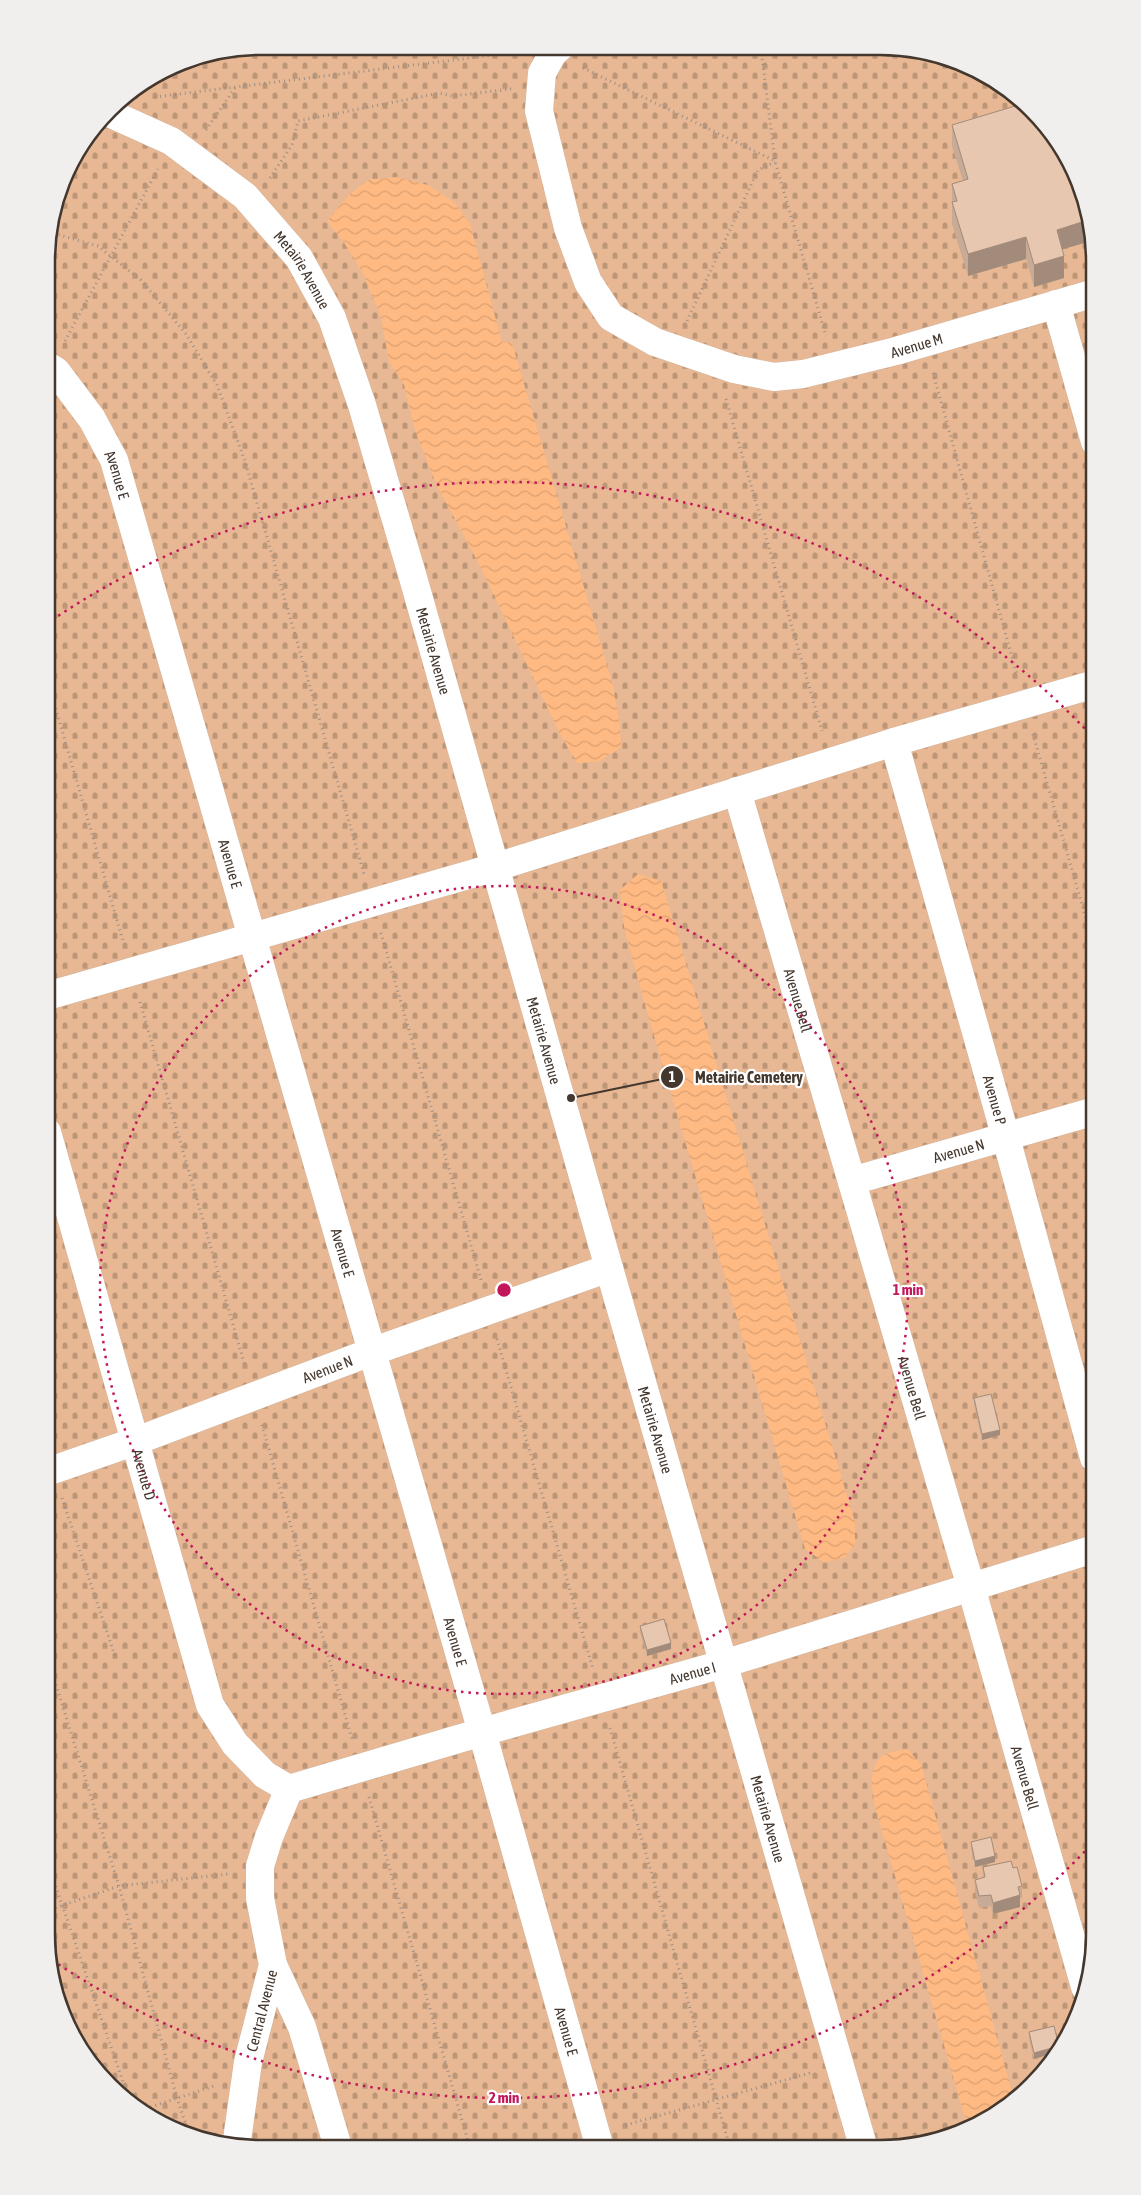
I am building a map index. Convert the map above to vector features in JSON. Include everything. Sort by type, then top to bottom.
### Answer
[{"type":"lane","name":"Avenue M","points":[[552,55],[542,73],[539,111],[568,228],[588,282],[611,317],[655,342],[734,369],[774,377],[803,374],[1086,296]]},
{"type":"lane","name":"Metairie Avenue","points":[[115,116],[171,141],[251,203],[300,258],[332,318],[364,414],[496,867],[609,1268],[861,2140]]},
{"type":"lane","points":[[1056,304],[1086,410]]},
{"type":"lane","name":"Avenue E","points":[[55,373],[92,419],[114,460],[482,1732],[598,2140]]},
{"type":"lane","points":[[55,994],[252,939],[496,867],[894,742],[1086,686]]},
{"type":"lane","name":"Avenue P","points":[[894,742],[1086,1429]]},
{"type":"lane","name":"Avenue Bell","points":[[737,791],[971,1587],[1082,1975]]},
{"type":"lane","name":"Avenue N","points":[[852,1181],[1086,1113]]},
{"type":"lane","name":"Avenue D","points":[[55,1160],[210,1705],[235,1744],[265,1775],[289,1789]]},
{"type":"lane","name":"Avenue N","points":[[55,1469],[136,1442],[371,1352],[609,1268]]},
{"type":"lane","name":"Avenue I","points":[[289,1789],[723,1664],[1086,1551]]},
{"type":"lane","name":"Central Avenue","points":[[237,2138],[246,2075],[273,1965],[260,1898],[260,1866],[269,1837],[289,1789]]},
{"type":"lane","points":[[273,1965],[302,2027],[336,2140]]},
{"type":"path","points":[[151,98],[494,55]]},
{"type":"path","points":[[762,55],[776,161],[835,366]]},
{"type":"path","points":[[568,57],[776,161]]},
{"type":"path","points":[[202,135],[235,87]]},
{"type":"path","points":[[268,182],[292,146],[298,121],[440,93],[452,96],[519,88]]},
{"type":"path","points":[[55,363],[151,184],[171,141]]},
{"type":"path","points":[[684,329],[758,170],[776,161]]},
{"type":"path","points":[[57,234],[98,246],[112,256],[141,280],[186,334],[217,386],[245,462],[728,2140]]},
{"type":"path","points":[[924,342],[1086,922]]},
{"type":"path","points":[[734,369],[726,400],[831,762]]},
{"type":"path","points":[[55,1488],[116,1659]]},
{"type":"path","points":[[55,1684],[119,1886],[186,2126]]},
{"type":"path","points":[[55,1908],[119,1886],[214,1876],[260,1866]]},
{"type":"path","points":[[55,1883],[126,2090]]},
{"type":"path","points":[[601,2140],[716,2100],[839,2064]]},
{"type":"path","points":[[150,2107],[246,2075]]},
{"type":"green space","points":[[248,55],[893,55],[920,59],[946,66],[971,76],[1016,106],[1035,125],[1051,147],[1065,170],[1075,195],[1082,221],[1086,248],[1086,1947],[1079,1987],[1070,2013],[1058,2037],[1035,2070],[1016,2089],[994,2105],[971,2119],[946,2129],[920,2136],[893,2140],[248,2140],[234,2138],[208,2133],[170,2119],[125,2089],[106,2070],[90,2048],[76,2025],[66,2000],[59,1974],[55,1947],[55,248],[62,208],[76,170],[90,147],[115,115],[147,90],[170,76],[208,62]]},
{"type":"water","points":[[396,177],[428,185],[455,203],[470,224],[502,342],[512,343],[613,686],[620,727],[621,747],[600,761],[577,763],[559,732],[479,564],[436,484],[416,433],[404,385],[389,361],[380,314],[363,274],[343,241],[327,221],[350,194],[368,180]]},
{"type":"water","points":[[638,874],[661,881],[855,1522],[855,1544],[844,1558],[824,1562],[805,1549],[645,1005],[624,927],[620,890]]},
{"type":"water","points":[[907,1749],[921,1764],[1012,2092],[966,2121],[875,1807],[872,1779],[875,1765],[884,1755]]},
{"type":"building","points":[[1016,106],[1035,125],[1065,170],[1075,195],[1082,221],[1057,230],[1064,256],[1034,265],[1026,237],[968,254],[952,202],[957,201],[952,184],[968,179],[952,125]]},
{"type":"building","points":[[991,1394],[1000,1430],[982,1434],[974,1398]]},
{"type":"building","points":[[664,1619],[671,1643],[647,1650],[640,1626]]},
{"type":"building","points":[[991,1837],[995,1856],[975,1861],[971,1842]]},
{"type":"building","points":[[1011,1861],[1013,1868],[1017,1867],[1022,1886],[1018,1887],[1020,1895],[993,1903],[991,1895],[979,1896],[975,1880],[985,1877],[983,1867]]},
{"type":"building","points":[[1054,2026],[1057,2038],[1051,2048],[1034,2053],[1029,2032]]},
{"type":"place","name":"Metairie Cemetery","points":[[571,1098]]}]
